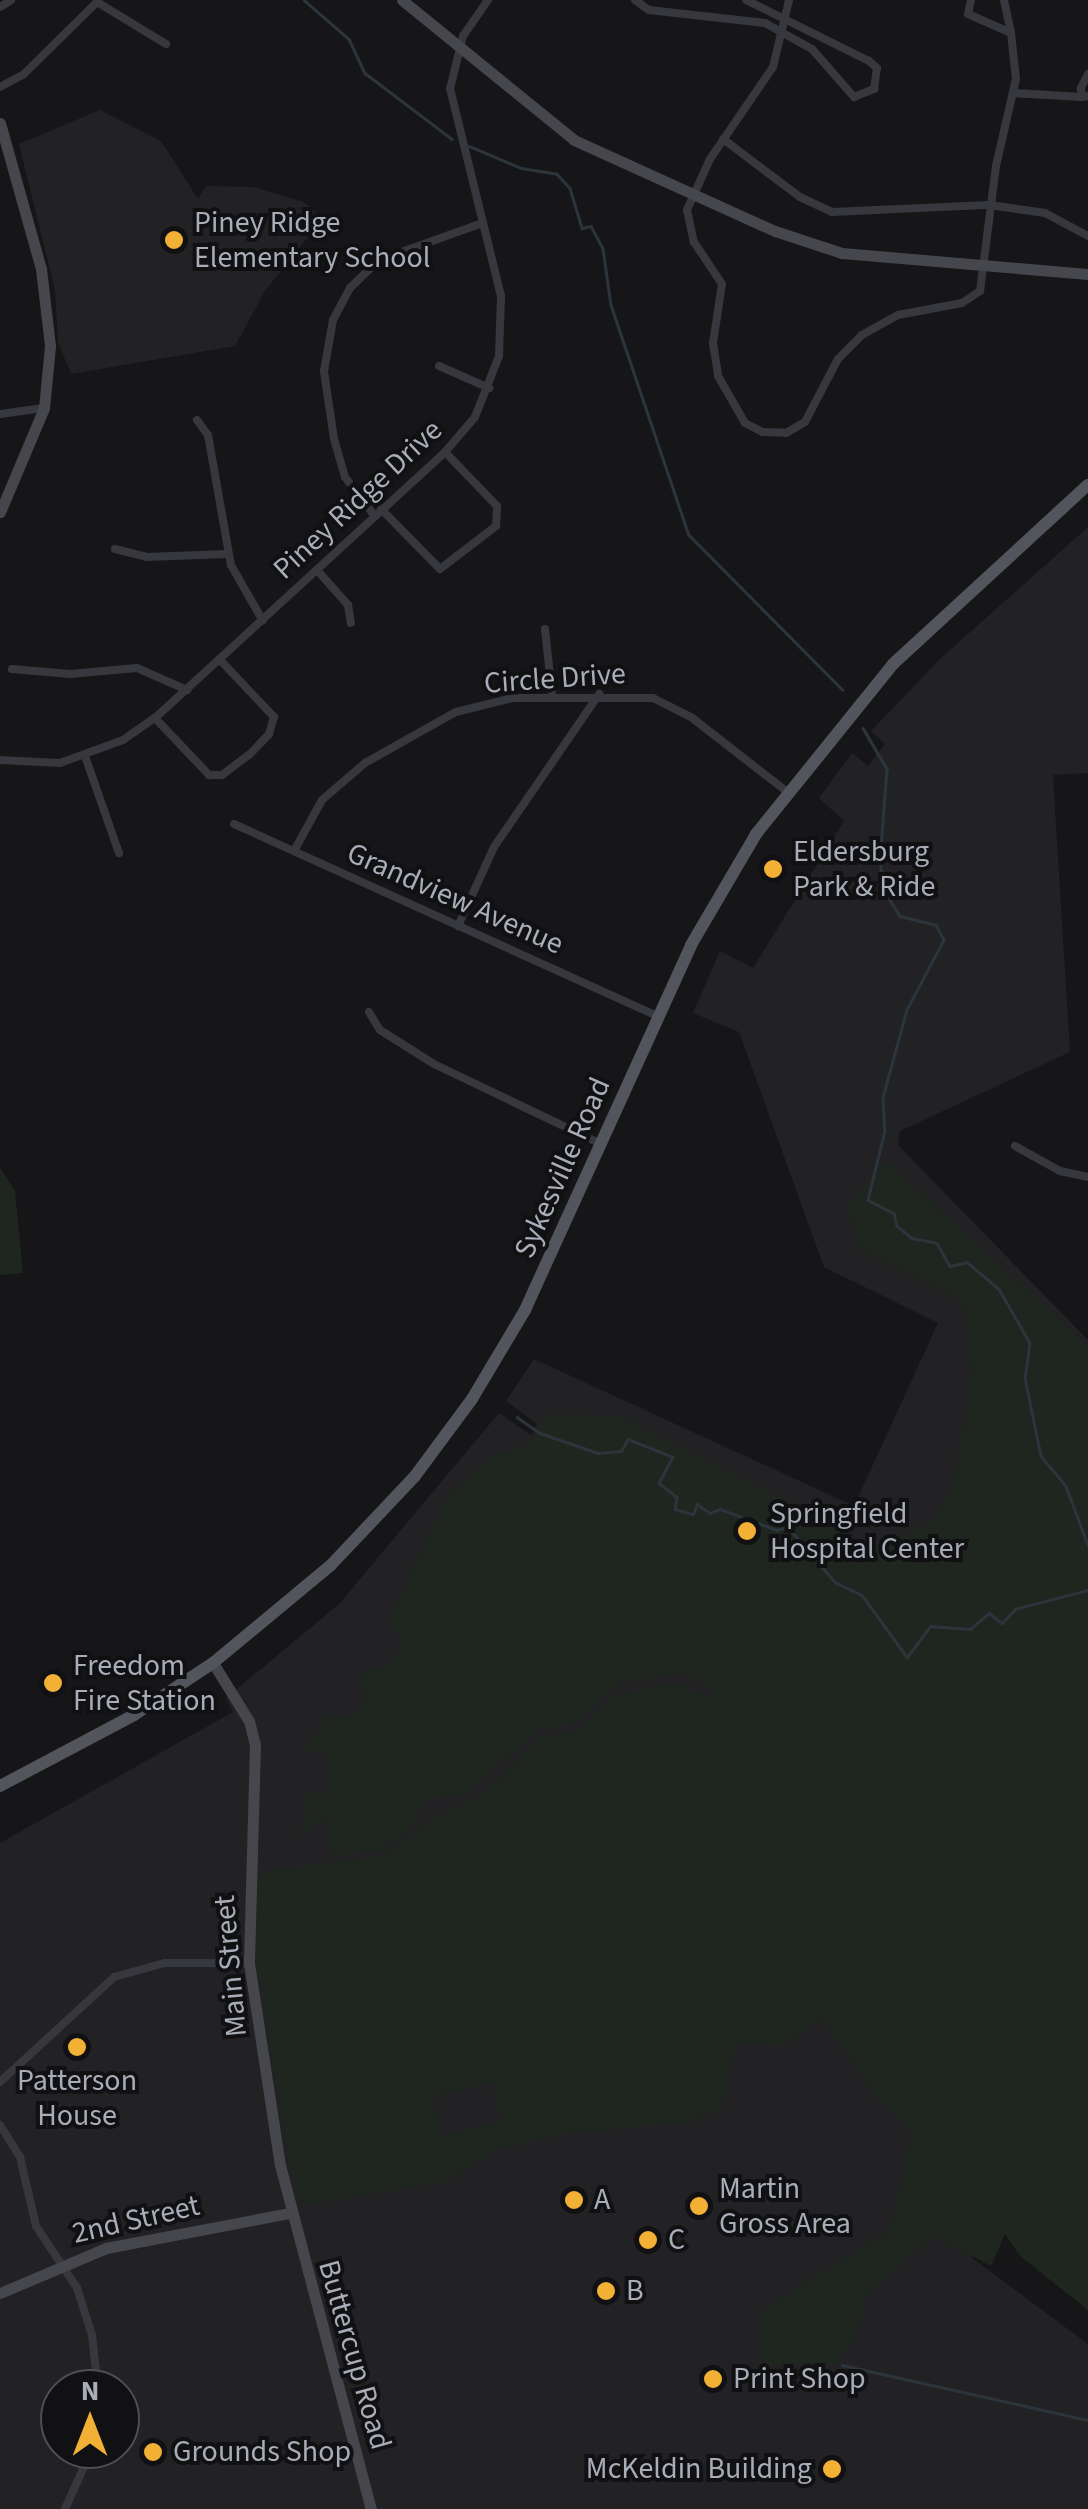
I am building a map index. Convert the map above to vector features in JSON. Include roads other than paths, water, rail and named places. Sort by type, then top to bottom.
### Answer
[{"type":"main road","name":"Sykesville Road","points":[[0,1786],[134,1715],[213,1664],[353,1544],[443,1440],[510,1339],[657,1016],[716,898],[786,791],[892,664],[1088,485]]},
{"type":"street","points":[[0,7],[11,0]]},
{"type":"street","points":[[402,0],[574,140],[691,197],[842,253],[1088,274]]},
{"type":"street","points":[[459,48],[488,0]]},
{"type":"street","points":[[635,0],[650,10],[754,21],[812,48],[854,96],[874,89],[873,64],[746,0]]},
{"type":"street","points":[[789,0],[786,34],[763,86],[724,139],[691,197],[688,230],[722,284],[713,343],[718,376],[745,423],[763,432],[786,432],[805,422],[838,359],[862,335],[898,316],[972,298],[984,282],[990,205],[1014,92],[1011,33],[1004,0]]},
{"type":"street","points":[[972,0],[968,14],[1011,33]]},
{"type":"street","points":[[0,87],[22,75],[97,2],[166,44]]},
{"type":"street","name":"Piney Ridge Drive","points":[[0,760],[32,764],[85,756],[156,718],[445,452],[490,388],[502,316],[484,223],[451,108],[459,48]]},
{"type":"street","points":[[1014,92],[1085,97],[1088,74]]},
{"type":"street","points":[[0,124],[46,300],[50,360],[44,408],[0,512]]},
{"type":"street","points":[[724,139],[800,197],[832,212],[990,205],[1058,218],[1088,236]]},
{"type":"street","points":[[445,452],[497,506],[496,526],[440,569],[345,477],[334,439],[324,371],[333,320],[350,288],[379,260],[484,223]]},
{"type":"street","points":[[438,366],[490,388]]},
{"type":"street","points":[[0,414],[44,408]]},
{"type":"street","points":[[197,420],[208,435],[228,554],[239,587],[263,621]]},
{"type":"street","points":[[115,548],[146,558],[228,554]]},
{"type":"street","points":[[317,570],[348,605],[351,623]]},
{"type":"street","points":[[545,629],[552,695]]},
{"type":"street","points":[[156,718],[209,775],[222,775],[250,754],[270,734],[274,716],[220,661]]},
{"type":"street","points":[[12,669],[70,674],[137,668],[187,690]]},
{"type":"street","points":[[458,926],[494,847],[599,694]]},
{"type":"street","name":"Circle Drive","points":[[294,851],[333,790],[421,729],[474,707],[552,695],[645,695],[685,713],[786,791]]},
{"type":"street","points":[[85,756],[119,853]]},
{"type":"street","name":"Grandview Avenue","points":[[234,824],[657,1016]]},
{"type":"street","points":[[369,1012],[380,1030],[434,1064],[601,1144]]},
{"type":"street","points":[[1016,1146],[1060,1171],[1088,1177]]},
{"type":"street","name":"Main Street","points":[[213,1664],[248,1722],[255,1745],[250,1962],[290,2214]]},
{"type":"street","points":[[0,2082],[114,1977],[165,1963],[250,1962]]},
{"type":"street","points":[[0,2125],[20,2157],[36,2226],[66,2262],[92,2335],[96,2369]]},
{"type":"street","name":"2nd Street","points":[[0,2293],[66,2262],[141,2240],[290,2214]]},
{"type":"street","name":"Buttercup Road","points":[[290,2214],[372,2509]]},
{"type":"street","points":[[65,2509],[83,2469]]},
{"type":"waterway","points":[[304,0],[349,39],[365,73],[452,139]]},
{"type":"waterway","points":[[469,146],[521,168],[557,174],[570,188],[582,228],[591,226],[603,249],[611,305],[689,535],[843,690]]},
{"type":"waterway","points":[[863,728],[887,769],[880,862],[885,892],[900,916],[936,925],[944,940],[907,1010],[883,1098],[885,1131],[868,1200],[894,1213],[897,1226],[912,1238],[937,1243],[950,1266],[967,1262],[999,1289],[1030,1343],[1025,1378],[1041,1456],[1066,1486],[1088,1545]]},
{"type":"waterway","points":[[517,1417],[540,1433],[598,1453],[621,1451],[628,1439],[673,1457],[659,1483],[677,1497],[675,1509],[693,1514],[697,1504],[710,1513],[720,1509],[777,1530],[788,1527],[835,1582],[862,1595],[907,1657],[930,1626],[970,1629],[989,1613],[1002,1623],[1015,1609],[1088,1590]]},
{"type":"waterway","points":[[842,2365],[1088,2420]]},
{"type":"place","name":"Piney Ridge Elementary School","points":[[174,240]]},
{"type":"place","name":"Eldersburg Park & Ride","points":[[773,869]]},
{"type":"place","name":"Springfield Hospital Center","points":[[747,1531]]},
{"type":"place","name":"Freedom Fire Station","points":[[53,1683]]},
{"type":"place","name":"Patterson House","points":[[77,2047]]},
{"type":"place","name":"A","points":[[574,2200]]},
{"type":"place","name":"Martin Gross Area","points":[[699,2206]]},
{"type":"place","name":"C","points":[[648,2240]]},
{"type":"place","name":"B","points":[[606,2291]]},
{"type":"place","name":"Print Shop","points":[[713,2379]]},
{"type":"place","name":"Grounds Shop","points":[[153,2452]]},
{"type":"place","name":"McKeldin Building","points":[[832,2469]]}]
